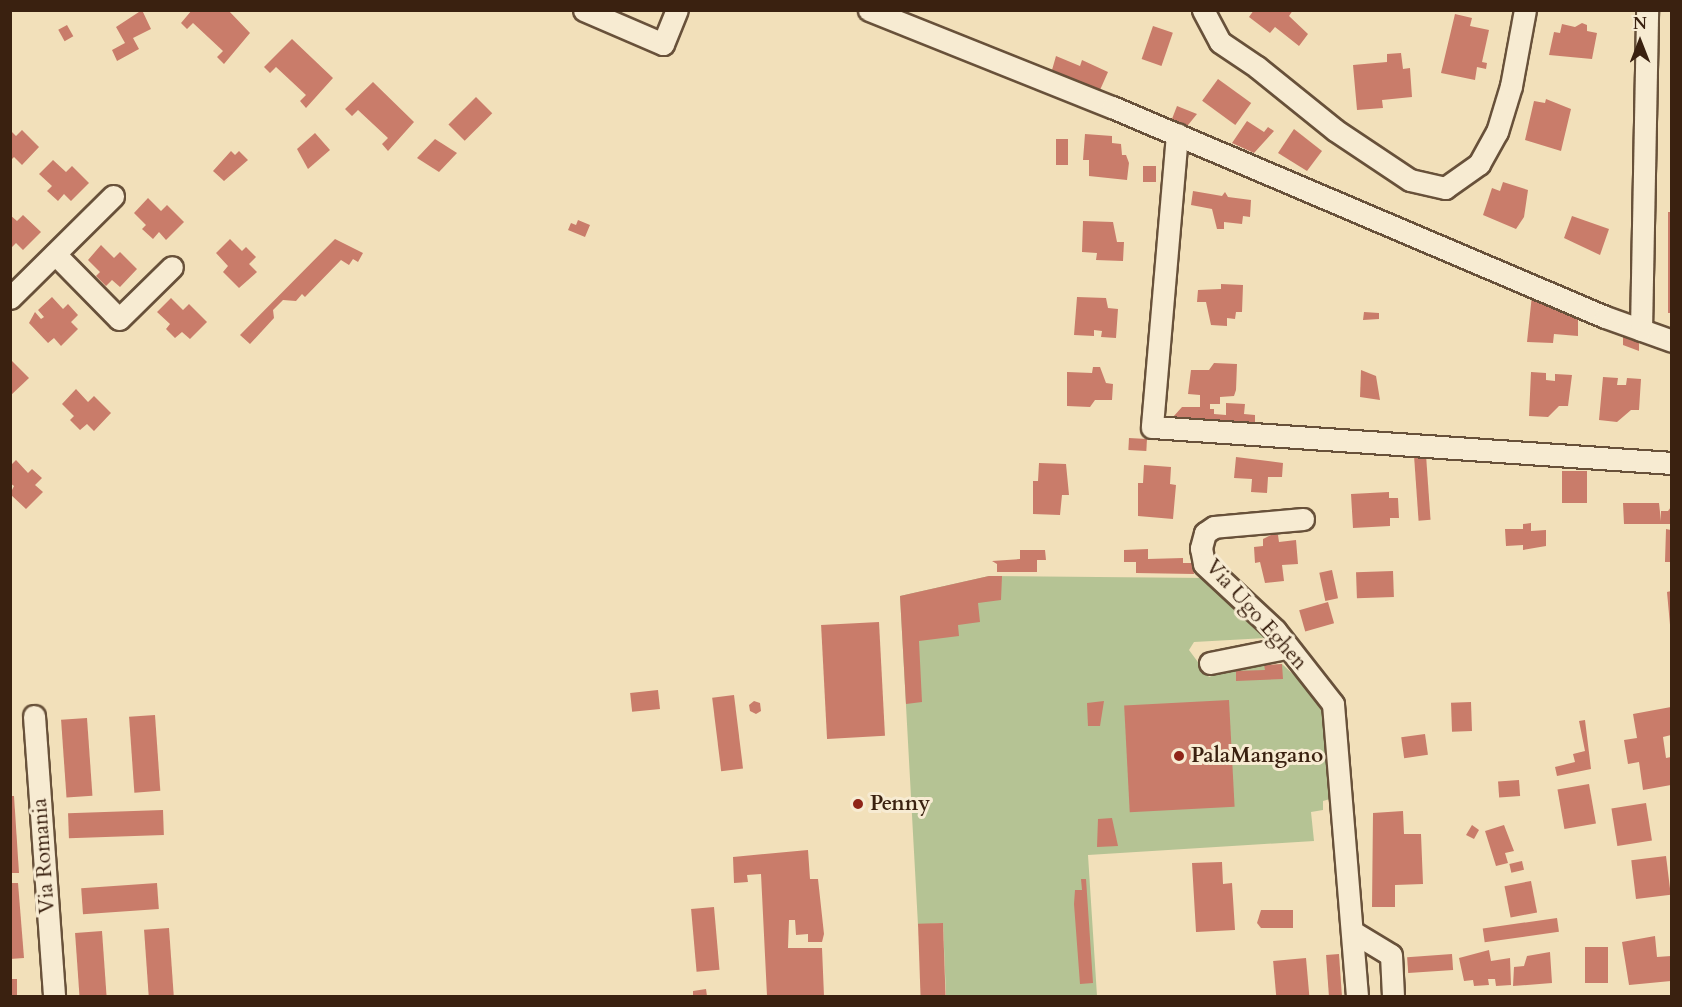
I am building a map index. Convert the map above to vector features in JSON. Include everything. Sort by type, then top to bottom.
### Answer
[{"type":"street","points":[[584,10],[663,44],[677,10]]},
{"type":"street","points":[[868,10],[1177,134],[1671,341]]},
{"type":"street","points":[[1203,10],[1220,42],[1257,67],[1335,130],[1410,180],[1444,188],[1479,164],[1497,132],[1511,86],[1525,10]]},
{"type":"street","points":[[1641,330],[1647,10]]},
{"type":"street","points":[[1177,134],[1152,427],[1671,463]]},
{"type":"street","points":[[13,291],[55,254],[113,196]]},
{"type":"street","points":[[55,254],[119,319],[172,267]]},
{"type":"street","name":"Via Ugo Eghen","points":[[1303,519],[1214,526],[1205,533],[1201,548],[1204,564],[1275,630],[1285,648],[1328,693],[1336,714],[1357,996]]},
{"type":"street","points":[[1210,663],[1285,648]]},
{"type":"street","name":"Via Romania","points":[[34,716],[54,996]]},
{"type":"street","points":[[1353,932],[1391,955],[1394,996]]},
{"type":"green space","points":[[989,576],[1207,578],[1269,631],[1266,638],[1194,642],[1189,650],[1209,677],[1229,669],[1282,664],[1315,695],[1328,719],[1330,799],[1323,801],[1323,810],[1311,812],[1314,841],[1088,855],[1097,996],[946,996],[943,923],[918,925],[900,596]]},
{"type":"building","points":[[142,10],[151,29],[133,38],[139,49],[117,61],[112,50],[125,43],[116,27]]},
{"type":"building","points":[[192,10],[228,10],[250,33],[224,64],[217,57],[223,51],[193,23],[187,29],[181,23]]},
{"type":"building","points":[[1254,10],[1293,10],[1289,16],[1308,34],[1299,46],[1275,27],[1270,33],[1249,17]]},
{"type":"building","points":[[1455,14],[1472,18],[1470,26],[1489,30],[1482,62],[1487,63],[1486,69],[1477,67],[1475,80],[1441,73]]},
{"type":"building","points":[[1582,23],[1587,25],[1587,31],[1597,33],[1592,59],[1549,55],[1554,32],[1560,33],[1562,24],[1575,27]]},
{"type":"building","points":[[67,25],[73,36],[65,41],[58,30]]},
{"type":"building","points":[[1153,26],[1173,33],[1161,66],[1142,59]]},
{"type":"building","points":[[292,39],[333,78],[306,108],[300,101],[306,95],[276,67],[270,73],[264,67]]},
{"type":"building","points":[[1401,53],[1403,69],[1410,68],[1412,97],[1382,100],[1383,108],[1357,110],[1353,65],[1387,62],[1387,54]]},
{"type":"building","points":[[1056,56],[1080,66],[1082,60],[1108,72],[1100,90],[1052,70]]},
{"type":"building","points":[[1218,79],[1251,103],[1235,125],[1202,101]]},
{"type":"building","points":[[373,82],[414,122],[388,151],[382,144],[388,138],[358,110],[352,116],[345,109]]},
{"type":"building","points":[[476,97],[492,113],[465,141],[448,125]]},
{"type":"building","points":[[1546,99],[1571,109],[1561,151],[1525,140],[1534,101],[1545,103]]},
{"type":"building","points":[[1177,106],[1197,114],[1184,130],[1170,124]]},
{"type":"building","points":[[1247,121],[1264,132],[1268,127],[1274,131],[1254,153],[1232,143]]},
{"type":"building","points":[[1294,129],[1322,151],[1307,171],[1278,153]]},
{"type":"building","points":[[10,130],[16,136],[22,130],[39,147],[22,165],[14,157],[10,161]]},
{"type":"building","points":[[315,133],[330,150],[308,169],[297,149]]},
{"type":"building","points":[[1085,134],[1112,136],[1112,143],[1121,144],[1122,155],[1126,155],[1129,163],[1127,180],[1089,176],[1089,160],[1083,160]]},
{"type":"building","points":[[435,139],[457,153],[439,172],[417,158]]},
{"type":"building","points":[[1056,139],[1068,139],[1068,165],[1056,165]]},
{"type":"building","points":[[231,151],[235,155],[239,151],[248,160],[224,181],[213,171]]},
{"type":"building","points":[[53,160],[66,172],[72,166],[89,183],[71,201],[64,194],[58,201],[47,191],[52,186],[39,174]]},
{"type":"building","points":[[1143,166],[1156,166],[1156,182],[1143,182]]},
{"type":"building","points":[[1503,182],[1528,190],[1524,217],[1516,229],[1483,215],[1492,188],[1500,191]]},
{"type":"building","points":[[1193,191],[1222,196],[1225,192],[1228,197],[1251,200],[1250,217],[1243,216],[1242,224],[1224,222],[1224,229],[1217,229],[1212,209],[1191,205]]},
{"type":"building","points":[[148,198],[161,211],[167,205],[184,222],[166,240],[159,232],[153,239],[142,229],[146,225],[134,213]]},
{"type":"building","points":[[1668,212],[1671,212],[1671,313],[1668,313]]},
{"type":"building","points":[[10,215],[17,221],[23,215],[41,232],[23,250],[16,243],[10,249]]},
{"type":"building","points":[[1572,216],[1609,229],[1600,255],[1564,238]]},
{"type":"building","points":[[578,220],[590,225],[585,237],[568,230],[571,223],[576,225]]},
{"type":"building","points":[[1083,221],[1113,222],[1117,242],[1124,242],[1123,261],[1096,260],[1097,253],[1082,252]]},
{"type":"building","points":[[230,239],[242,251],[246,247],[256,257],[249,264],[257,272],[239,288],[223,272],[228,266],[216,253]]},
{"type":"building","points":[[335,239],[363,253],[358,262],[353,259],[349,265],[341,260],[305,297],[302,294],[296,301],[283,300],[273,310],[274,318],[250,344],[240,335]]},
{"type":"building","points":[[101,245],[114,258],[120,252],[137,269],[120,287],[112,280],[106,286],[96,276],[100,272],[88,260]]},
{"type":"building","points":[[1221,284],[1243,285],[1242,312],[1236,312],[1235,319],[1227,318],[1227,326],[1211,325],[1206,302],[1197,302],[1198,290],[1221,289]]},
{"type":"building","points":[[1532,295],[1578,315],[1578,336],[1554,334],[1553,343],[1527,342]]},
{"type":"building","points":[[52,297],[63,309],[68,304],[78,315],[71,322],[78,329],[61,346],[54,338],[48,343],[29,323],[35,312],[41,319],[44,317],[38,310]]},
{"type":"building","points":[[1077,297],[1106,298],[1108,308],[1118,309],[1116,338],[1101,337],[1102,331],[1094,330],[1094,336],[1074,335]]},
{"type":"building","points":[[171,298],[183,310],[189,304],[207,322],[190,339],[182,332],[175,338],[166,329],[170,324],[157,312]]},
{"type":"building","points":[[1364,312],[1379,313],[1379,319],[1363,320]]},
{"type":"building","points":[[1623,332],[1639,339],[1639,351],[1623,345]]},
{"type":"building","points":[[10,359],[29,378],[10,396]]},
{"type":"building","points":[[1214,363],[1237,364],[1236,390],[1234,396],[1220,397],[1220,404],[1210,404],[1210,409],[1214,409],[1214,414],[1226,415],[1226,403],[1245,404],[1244,414],[1255,415],[1255,430],[1173,425],[1173,417],[1182,407],[1200,407],[1200,395],[1188,394],[1191,370],[1209,370]]},
{"type":"building","points":[[1093,367],[1100,367],[1106,383],[1113,384],[1112,400],[1095,400],[1090,407],[1067,406],[1067,372],[1092,373]]},
{"type":"building","points":[[1361,370],[1376,376],[1380,400],[1360,397]]},
{"type":"building","points":[[1531,372],[1546,373],[1546,380],[1555,381],[1555,374],[1572,375],[1568,406],[1559,406],[1548,417],[1529,416]]},
{"type":"building","points":[[1603,377],[1618,378],[1617,385],[1626,385],[1627,378],[1641,379],[1639,410],[1631,410],[1617,422],[1599,420]]},
{"type":"building","points":[[76,389],[88,402],[94,396],[111,413],[94,431],[87,424],[80,430],[70,420],[74,416],[62,404]]},
{"type":"building","points":[[1129,438],[1147,439],[1146,451],[1128,450]]},
{"type":"building","points":[[1426,455],[1431,520],[1419,521],[1414,456]]},
{"type":"building","points":[[1236,457],[1283,463],[1282,477],[1268,477],[1267,493],[1251,492],[1252,479],[1234,478]]},
{"type":"building","points":[[16,460],[28,473],[32,469],[42,478],[35,485],[43,492],[26,509],[10,494],[14,486],[10,483],[10,466]]},
{"type":"building","points":[[1039,463],[1066,464],[1069,495],[1062,495],[1060,515],[1033,514],[1033,481],[1038,481]]},
{"type":"building","points":[[1144,465],[1171,467],[1170,484],[1176,485],[1173,519],[1138,516],[1138,483],[1143,483]]},
{"type":"building","points":[[1562,471],[1587,471],[1587,503],[1562,503]]},
{"type":"building","points":[[1389,492],[1389,498],[1398,498],[1399,518],[1390,518],[1390,526],[1353,528],[1351,494]]},
{"type":"building","points":[[1623,503],[1659,503],[1661,521],[1661,511],[1668,511],[1671,507],[1671,524],[1624,524]]},
{"type":"building","points":[[1531,523],[1531,531],[1546,530],[1546,546],[1523,550],[1523,545],[1506,546],[1505,529],[1523,529],[1523,524]]},
{"type":"building","points":[[1666,529],[1671,530],[1671,562],[1665,562]]},
{"type":"building","points":[[1271,535],[1278,535],[1279,542],[1296,540],[1298,564],[1282,565],[1284,581],[1265,583],[1260,562],[1255,563],[1254,547],[1263,546],[1263,539]]},
{"type":"building","points":[[1148,549],[1148,559],[1183,558],[1183,563],[1193,563],[1194,574],[1136,573],[1136,562],[1124,562],[1124,550]]},
{"type":"building","points":[[1020,550],[1045,550],[1046,560],[1037,560],[1037,572],[997,572],[997,564],[992,561],[1020,559]]},
{"type":"building","points":[[1332,570],[1338,598],[1325,601],[1319,573]]},
{"type":"building","points":[[1393,571],[1394,597],[1357,598],[1356,572]]},
{"type":"building","points":[[989,576],[1002,576],[1001,600],[978,603],[980,622],[958,625],[959,636],[919,641],[922,702],[906,704],[900,596]]},
{"type":"building","points":[[1671,591],[1671,625],[1670,625],[1667,592]]},
{"type":"building","points":[[1328,602],[1334,623],[1305,631],[1299,610]]},
{"type":"building","points":[[879,622],[885,736],[827,739],[821,625]]},
{"type":"building","points":[[1282,664],[1283,679],[1236,681],[1236,671],[1265,670],[1264,665]]},
{"type":"building","points":[[658,690],[660,709],[632,712],[630,693]]},
{"type":"building","points":[[734,695],[743,768],[721,771],[712,698]]},
{"type":"building","name":"PalaMangano","points":[[1229,700],[1235,807],[1130,812],[1124,705]]},
{"type":"building","points":[[754,701],[760,703],[761,711],[756,714],[750,711],[749,705]]},
{"type":"building","points":[[1104,701],[1100,726],[1088,726],[1087,703]]},
{"type":"building","points":[[1471,702],[1472,731],[1452,732],[1451,703]]},
{"type":"building","points":[[1671,707],[1671,735],[1663,737],[1666,758],[1671,757],[1671,785],[1643,790],[1639,762],[1628,764],[1624,740],[1637,738],[1633,714]]},
{"type":"building","points":[[155,715],[160,791],[134,793],[129,717]]},
{"type":"building","points":[[87,718],[92,796],[67,798],[61,720]]},
{"type":"building","points":[[1585,720],[1591,769],[1557,776],[1555,767],[1575,762],[1573,754],[1585,751],[1579,721]]},
{"type":"building","points":[[1425,734],[1428,755],[1404,758],[1401,737]]},
{"type":"building","points":[[1519,780],[1520,796],[1499,797],[1498,781]]},
{"type":"building","points":[[1589,784],[1596,823],[1564,829],[1557,790]]},
{"type":"building","points":[[10,796],[14,796],[19,873],[10,873]]},
{"type":"building","points":[[1646,803],[1652,841],[1617,846],[1611,808]]},
{"type":"building","points":[[163,810],[164,835],[69,838],[68,813]]},
{"type":"building","points":[[1403,811],[1404,834],[1421,834],[1423,884],[1395,885],[1395,907],[1372,907],[1373,813]]},
{"type":"building","points":[[1112,818],[1118,846],[1097,847],[1098,819]]},
{"type":"building","points":[[1472,825],[1479,830],[1474,839],[1466,835]]},
{"type":"building","points":[[1504,825],[1514,851],[1505,853],[1508,863],[1496,866],[1485,831]]},
{"type":"building","points":[[808,850],[810,879],[818,879],[824,934],[822,942],[808,942],[808,934],[796,935],[795,920],[789,920],[788,948],[822,948],[824,996],[767,996],[761,874],[747,875],[748,882],[734,883],[733,857]]},
{"type":"building","points":[[1666,856],[1671,895],[1636,899],[1631,860]]},
{"type":"building","points":[[1522,861],[1524,870],[1511,873],[1509,864]]},
{"type":"building","points":[[1222,862],[1223,884],[1232,883],[1235,930],[1196,932],[1192,863]]},
{"type":"building","points":[[1081,879],[1086,879],[1093,983],[1080,984],[1074,904],[1075,890],[1082,890]]},
{"type":"building","points":[[1531,881],[1537,912],[1511,918],[1504,886]]},
{"type":"building","points":[[10,883],[18,883],[24,958],[10,959]]},
{"type":"building","points":[[157,883],[159,909],[83,914],[81,888]]},
{"type":"building","points":[[714,907],[719,970],[697,972],[691,909]]},
{"type":"building","points":[[1261,910],[1293,910],[1293,928],[1261,928],[1257,923]]},
{"type":"building","points":[[1557,918],[1559,932],[1485,942],[1483,928]]},
{"type":"building","points":[[943,923],[946,996],[921,996],[918,924]]},
{"type":"building","points":[[169,928],[174,996],[149,996],[144,930]]},
{"type":"building","points":[[102,931],[107,996],[79,996],[75,933]]},
{"type":"building","points":[[1655,936],[1657,957],[1671,956],[1671,981],[1629,985],[1622,942]]},
{"type":"building","points":[[1585,947],[1608,947],[1608,983],[1585,983]]},
{"type":"building","points":[[1489,950],[1491,961],[1510,958],[1511,985],[1496,986],[1495,979],[1488,979],[1489,985],[1474,986],[1473,980],[1464,981],[1459,958]]},
{"type":"building","points":[[1550,952],[1552,983],[1513,986],[1514,967],[1524,966],[1527,956]]},
{"type":"building","points":[[1339,954],[1342,995],[1329,996],[1326,955]]},
{"type":"building","points":[[1452,954],[1453,970],[1408,973],[1407,957]]},
{"type":"building","points":[[1306,958],[1309,996],[1276,996],[1273,961]]},
{"type":"building","points":[[10,979],[17,979],[17,996],[10,996]]},
{"type":"building","points":[[706,989],[707,996],[693,996],[693,991]]},
{"type":"place","name":"PalaMangano","points":[[1179,756]]},
{"type":"place","name":"Penny","points":[[858,804]]}]
